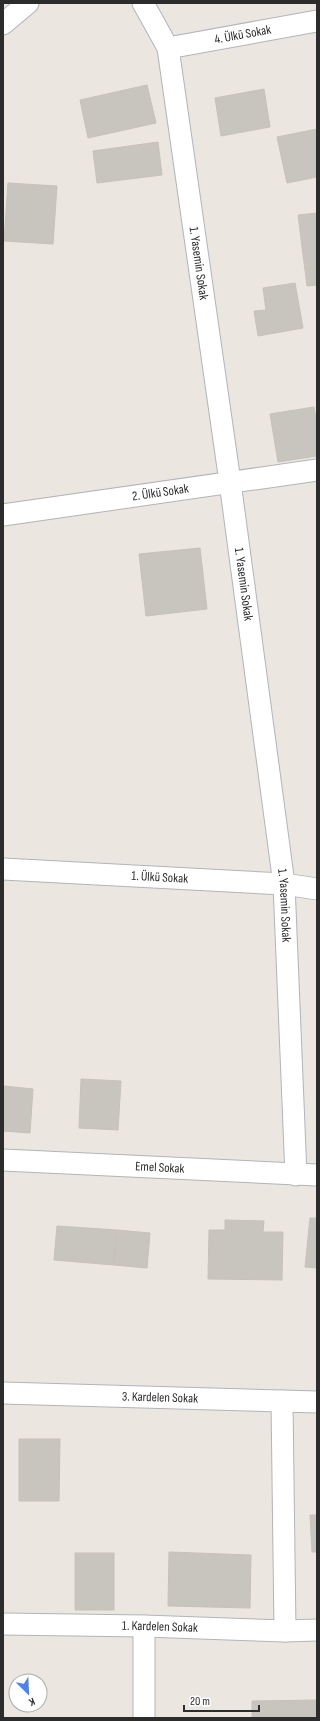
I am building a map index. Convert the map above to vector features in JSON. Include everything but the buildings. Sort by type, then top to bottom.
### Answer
[{"type":"street","points":[[3,24],[28,3]]},
{"type":"street","name":"1. Yasemin Sokak","points":[[143,3],[168,48],[230,482],[284,884],[296,1174]]},
{"type":"street","name":"4. Ülkü Sokak","points":[[168,48],[317,22]]},
{"type":"street","name":"2. Ülkü Sokak","points":[[3,515],[317,470]]},
{"type":"street","name":"1. Ülkü Sokak","points":[[3,869],[284,884],[317,889]]},
{"type":"street","name":"Emel Sokak","points":[[3,1160],[317,1175]]},
{"type":"street","name":"3. Kardelen Sokak","points":[[3,1393],[317,1402]]},
{"type":"street","points":[[282,1401],[285,1631]]},
{"type":"street","name":"1. Kardelen Sokak","points":[[3,1624],[144,1626],[285,1631],[317,1630]]},
{"type":"street","points":[[144,1626],[144,1718]]}]
